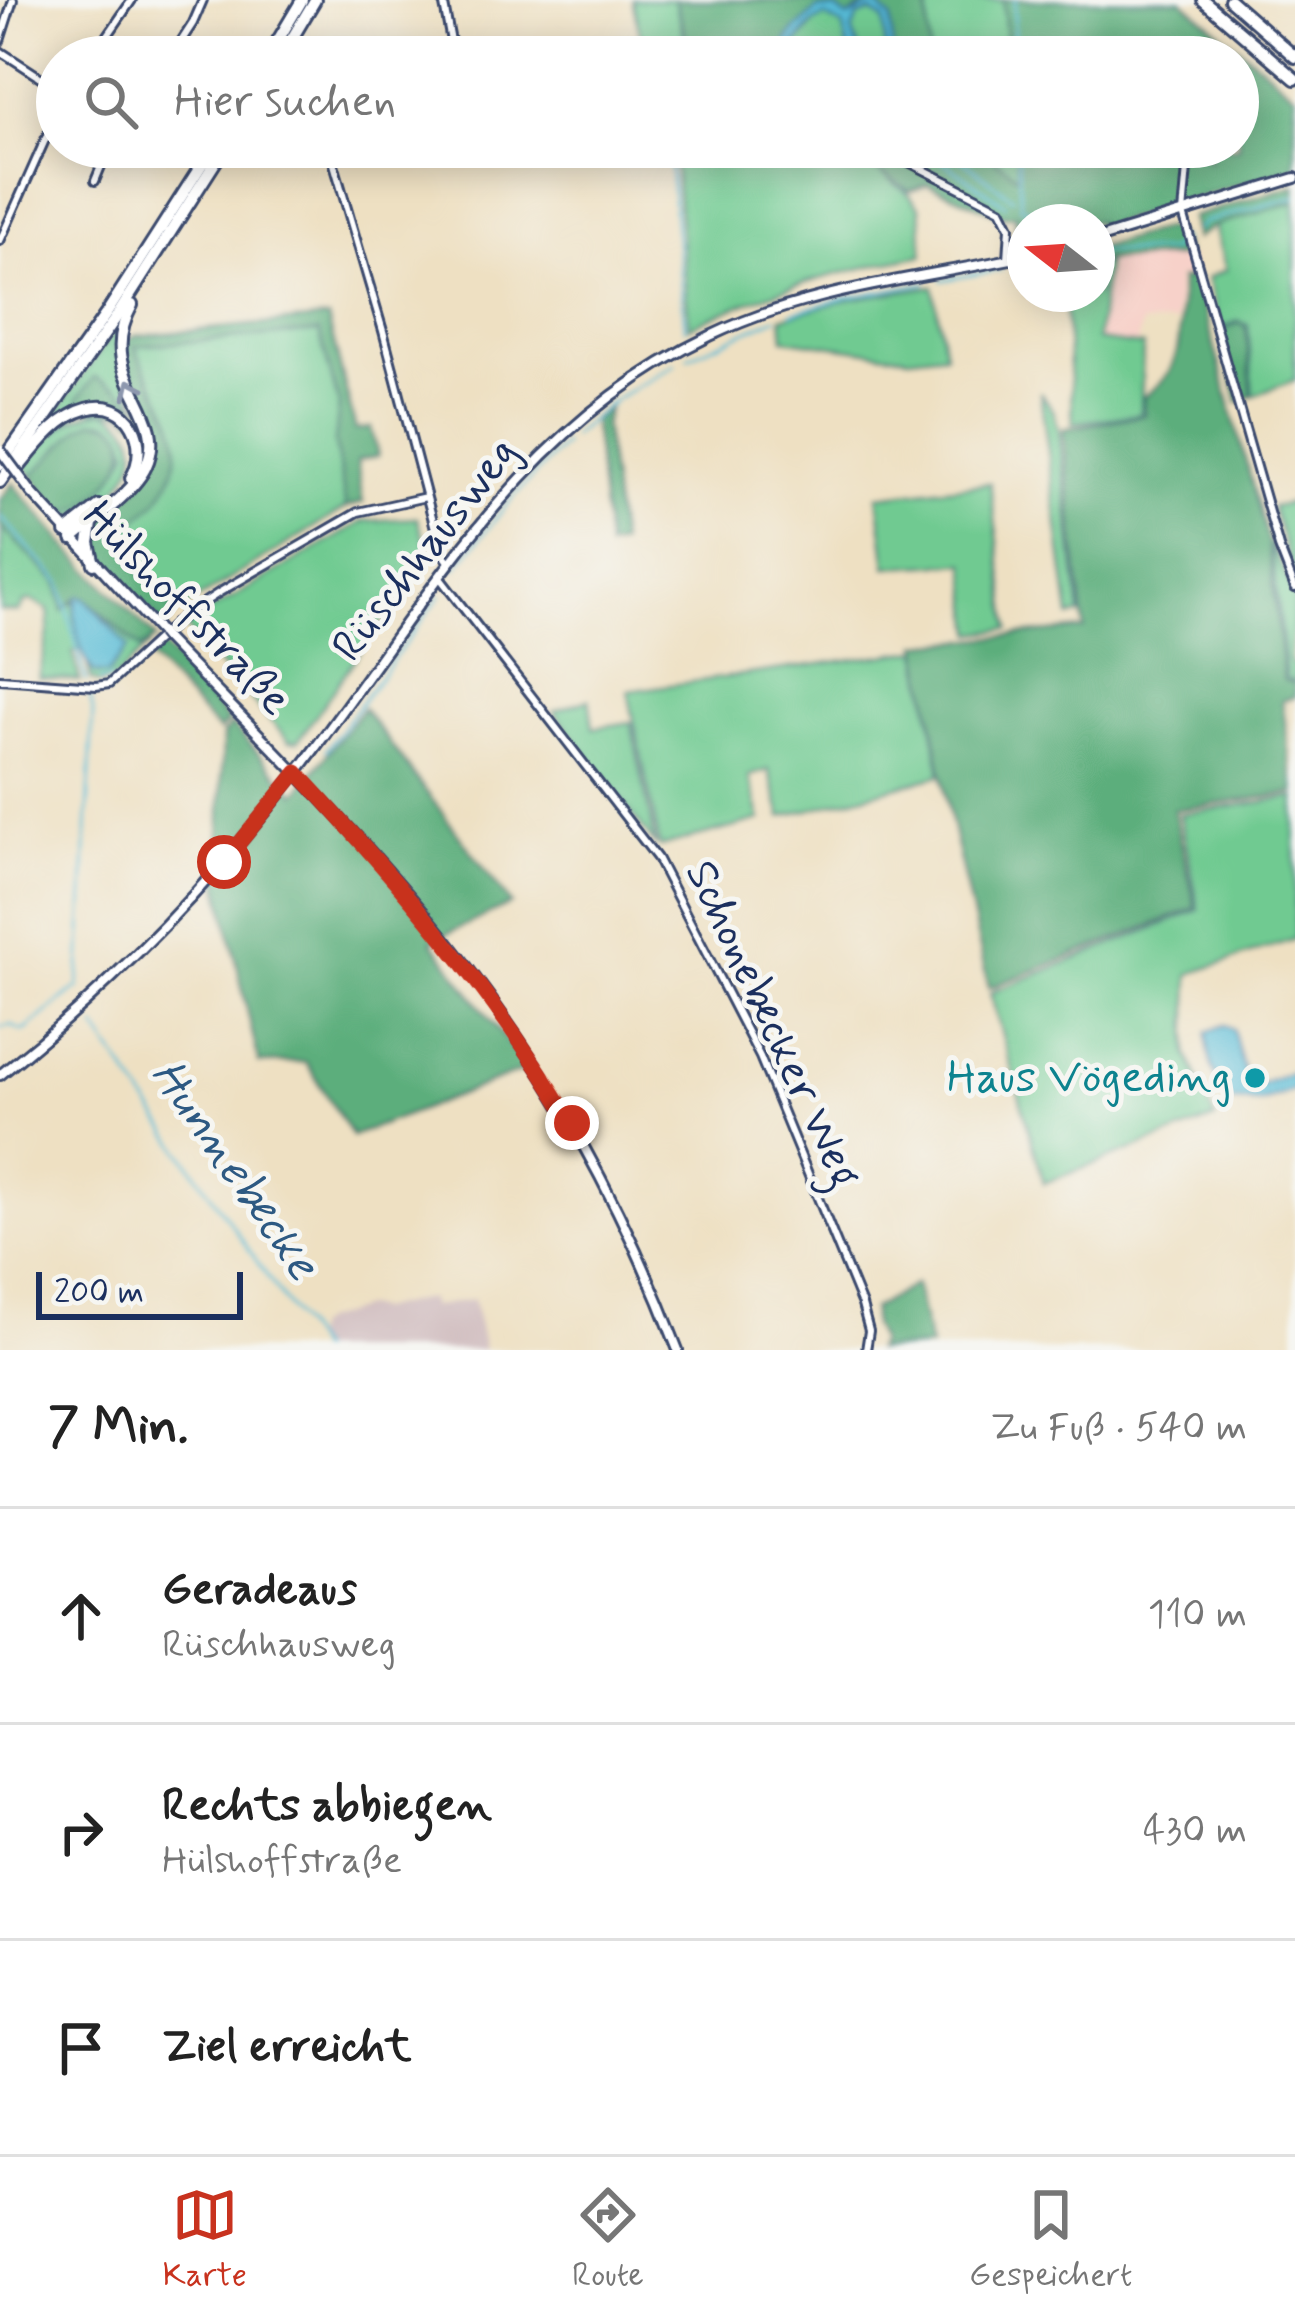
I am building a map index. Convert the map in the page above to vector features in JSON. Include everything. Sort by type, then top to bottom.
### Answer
[{"type":"highway","points":[[281,36],[302,0]]},
{"type":"highway","points":[[293,36],[315,0]]},
{"type":"highway","points":[[1204,0],[1245,36]]},
{"type":"highway","points":[[1229,0],[1295,57]]},
{"type":"highway","points":[[1259,48],[1295,79]]},
{"type":"highway","points":[[0,465],[199,168]]},
{"type":"highway","points":[[0,482],[115,320],[212,168]]},
{"type":"highway","points":[[69,536],[139,478],[150,455],[149,430],[124,372],[119,341],[127,315],[179,232],[190,204]]},
{"type":"highway","points":[[0,452],[51,394]]},
{"type":"highway","points":[[0,493],[34,449],[67,418],[95,407],[120,413],[131,422],[140,441],[135,470],[69,536]]},
{"type":"highway","points":[[93,520],[89,537],[94,564]]},
{"type":"main road","points":[[1115,234],[1295,178]]},
{"type":"main road","name":"Rüschhausweg","points":[[0,1075],[138,955],[200,890],[297,772],[507,490],[612,393],[683,350],[760,314],[825,294],[1007,260]]},
{"type":"main road","name":"Hülshoffstraße","points":[[0,452],[94,564],[297,772],[434,925],[542,1073],[608,1188],[678,1350]]},
{"type":"street","points":[[0,41],[13,0]]},
{"type":"street","points":[[107,36],[131,0]]},
{"type":"street","points":[[442,0],[450,36]]},
{"type":"street","points":[[185,36],[194,23],[198,1]]},
{"type":"street","points":[[0,52],[36,75]]},
{"type":"street","points":[[0,241],[36,160]]},
{"type":"street","points":[[95,181],[100,168]]},
{"type":"street","points":[[335,168],[441,551],[450,564]]},
{"type":"street","points":[[920,168],[1001,209],[1007,221]]},
{"type":"street","points":[[1187,168],[1183,213],[1295,588]]},
{"type":"street","name":"Rüschhausweg","points":[[0,679],[96,686],[122,676],[200,604],[329,527],[358,512],[426,496]]},
{"type":"street","name":"Schonebecker Weg","points":[[440,578],[661,866],[773,1084],[862,1305],[869,1331],[866,1350]]},
{"type":"shaded area","points":[[1190,256],[1195,275],[1177,278],[1177,322],[1142,324],[1137,344],[1099,339],[1103,312],[1115,312],[1115,262]]},
{"type":"shaded area","points":[[428,1298],[431,1307],[473,1299],[484,1350],[319,1350],[311,1338],[322,1321],[365,1307],[377,1310]]},
{"type":"green space","points":[[632,0],[674,0],[684,36],[641,36]]},
{"type":"green space","points":[[675,0],[938,0],[927,4],[929,36],[892,36],[891,19],[861,8],[848,18],[817,9],[790,36],[686,36]]},
{"type":"green space","points":[[1003,0],[1006,36],[929,36],[927,4]]},
{"type":"green space","points":[[1003,0],[1182,0],[1225,36],[1006,36]]},
{"type":"green space","points":[[871,12],[884,19],[885,36],[854,36],[858,17]]},
{"type":"green space","points":[[818,17],[832,18],[843,26],[845,36],[803,36]]},
{"type":"green space","points":[[1259,64],[1295,94],[1295,168],[1115,223],[1115,204],[1007,204],[1007,216],[1002,216],[928,184],[910,191],[873,168],[1006,168],[1018,176],[1017,168],[1259,168]]},
{"type":"green space","points":[[675,168],[873,168],[920,207],[923,255],[804,284],[689,327]]},
{"type":"green space","points":[[1295,185],[1295,202],[1214,226],[1195,239],[1191,217]]},
{"type":"green space","points":[[1295,202],[1295,380],[1253,396],[1248,325],[1238,321],[1220,329],[1207,278],[1226,270],[1214,226]]},
{"type":"green space","points":[[1164,228],[1173,230],[1186,256],[1115,260],[1115,243]]},
{"type":"green space","points":[[1195,276],[1268,542],[1284,680],[1295,683],[1295,697],[1282,700],[1295,793],[1174,810],[1196,908],[989,988],[949,813],[919,644],[1084,629],[1063,429],[1144,415],[1143,397],[1168,374],[1178,346],[1180,280]]},
{"type":"green space","points":[[933,286],[945,353],[909,357],[784,339],[782,317],[851,299]]},
{"type":"green space","points":[[1065,312],[1100,312],[1097,340],[1143,346],[1141,414],[1073,423]]},
{"type":"green space","points":[[328,318],[356,430],[371,428],[378,456],[357,461],[363,503],[346,508],[335,442],[339,405],[319,332],[135,346],[171,418],[177,454],[160,496],[123,539],[136,566],[175,613],[166,628],[120,582],[96,540],[96,526],[143,480],[156,444],[124,357],[125,342],[134,336]]},
{"type":"green space","points":[[121,321],[116,349],[137,406],[115,386],[35,443]]},
{"type":"green space","points":[[1239,323],[1246,326],[1252,396],[1238,402],[1221,331]]},
{"type":"green space","points":[[319,332],[340,406],[335,442],[346,508],[175,613],[136,566],[123,539],[165,488],[177,449],[169,414],[135,345]]},
{"type":"green space","points":[[95,377],[130,398],[139,419],[123,412],[79,408],[78,398]]},
{"type":"green space","points":[[1040,392],[1059,429],[1080,615],[1070,617]]},
{"type":"green space","points":[[609,407],[604,424],[620,544],[607,548],[593,421]]},
{"type":"green space","points":[[105,411],[124,423],[135,454],[129,471],[104,501],[69,518],[47,496],[68,511],[96,495],[128,450],[119,431],[108,423],[95,423],[67,440],[32,476],[24,466],[69,423]]},
{"type":"green space","points":[[93,421],[115,426],[124,437],[124,453],[105,487],[76,509],[64,510],[32,476]]},
{"type":"green space","points":[[13,483],[156,638],[141,649],[84,597],[63,610],[57,582],[0,526],[0,500]]},
{"type":"green space","points":[[990,483],[1010,629],[974,633],[966,563],[887,567],[878,496]]},
{"type":"green space","points":[[1295,502],[1295,581],[1272,507]]},
{"type":"green space","points":[[417,518],[429,552],[298,741],[289,741],[184,626],[364,521]]},
{"type":"green space","points":[[2,525],[57,582],[63,609],[74,601],[84,649],[73,652],[80,681],[39,678],[48,610],[32,601],[18,612],[0,611]]},
{"type":"green space","points":[[1271,542],[1295,598],[1290,661],[1295,681],[1286,680]]},
{"type":"green space","points":[[89,602],[140,649],[150,644],[116,678],[100,684],[91,680],[89,667],[97,674],[109,673],[128,647]]},
{"type":"green space","points":[[160,643],[229,721],[219,731],[150,658]]},
{"type":"green space","points":[[919,650],[941,775],[782,817],[769,770],[749,776],[761,820],[660,847],[628,691]]},
{"type":"green space","points":[[589,699],[593,728],[631,722],[656,846],[554,711]]},
{"type":"green space","points":[[363,708],[511,904],[432,941],[527,1069],[352,1136],[306,1062],[259,1063],[219,884],[223,734],[232,725],[296,794]]},
{"type":"green space","points":[[1295,797],[1295,939],[1190,974],[1188,1054],[1215,1119],[1044,1183],[990,993],[1199,910],[1180,814]]},
{"type":"green space","points":[[915,1284],[930,1347],[875,1350],[879,1341],[872,1309]]},
{"type":"water","points":[[871,5],[879,7],[891,19],[892,36],[885,36],[884,20],[871,12],[858,17],[854,36],[845,36],[843,26],[825,17],[812,23],[802,36],[790,36],[817,9],[836,9],[848,18]]},
{"type":"water","points":[[79,596],[128,647],[107,674],[95,673],[81,647],[75,613]]},
{"type":"water","points":[[1225,1025],[1233,1029],[1247,1084],[1259,1085],[1295,1073],[1295,1090],[1262,1102],[1231,1101],[1216,1078],[1207,1042],[1207,1032]]},
{"type":"waterway","points":[[1014,36],[1015,0]]},
{"type":"waterway","points":[[670,168],[685,328]]},
{"type":"waterway","points":[[952,168],[1006,205]]},
{"type":"waterway","points":[[973,168],[1013,198]]},
{"type":"waterway","points":[[1018,168],[1021,204]]},
{"type":"waterway","points":[[1197,230],[1204,222],[1295,197]]},
{"type":"waterway","points":[[1115,252],[1169,251],[1182,238]]},
{"type":"waterway","points":[[942,280],[1001,270]]},
{"type":"waterway","points":[[792,313],[926,283]]},
{"type":"waterway","points":[[688,357],[776,318]]},
{"type":"waterway","points":[[572,436],[616,399],[675,364]]},
{"type":"waterway","points":[[455,569],[513,497],[564,444]]},
{"type":"waterway","name":"Hunnebecke","points":[[1,517],[60,582],[86,681]]},
{"type":"waterway","points":[[326,750],[440,596]]},
{"type":"waterway","points":[[100,681],[111,679]]},
{"type":"waterway","name":"Hunnebecke","points":[[79,989],[93,711],[89,690]]},
{"type":"waterway","points":[[0,1028],[27,1029],[77,988]]},
{"type":"waterway","name":"Hunnebecke","points":[[96,1028],[318,1350]]},
{"type":"place","name":"Haus Vögeding","points":[[1255,1078]]},
{"type":"route","points":[[224,862],[297,772],[452,947],[572,1123]]}]
